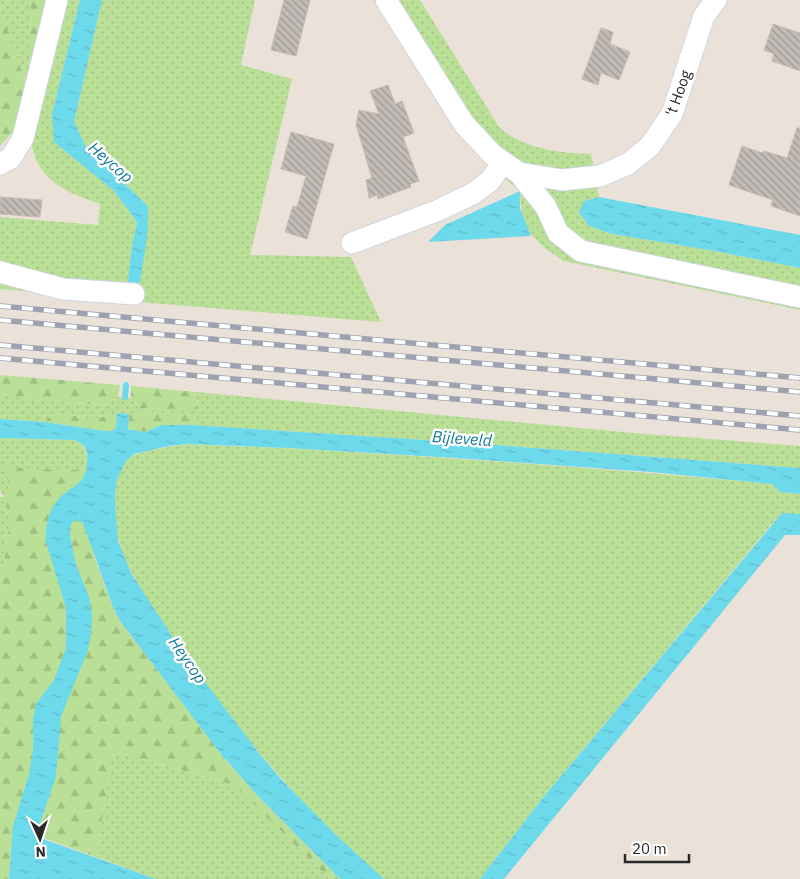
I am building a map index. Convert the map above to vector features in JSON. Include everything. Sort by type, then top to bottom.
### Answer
[{"type":"street","points":[[0,164],[11,158],[23,138],[57,0]]},
{"type":"street","points":[[386,0],[464,124],[493,154],[511,168],[546,207],[558,232],[581,251],[800,297]]},
{"type":"street","name":"'t Hoog","points":[[511,168],[562,180],[600,176],[628,164],[650,146],[672,114],[704,16],[716,0]]},
{"type":"street","points":[[352,243],[439,210],[474,193],[511,168]]},
{"type":"street","points":[[0,272],[63,289],[134,294]]},
{"type":"green space","points":[[0,0],[29,0],[32,15],[29,35],[50,0],[80,0],[52,114],[54,142],[114,191],[137,222],[128,282],[140,283],[148,206],[86,147],[74,122],[102,0],[255,0],[241,65],[292,79],[250,255],[351,257],[381,322],[139,302],[0,266],[0,217],[98,225],[100,204],[76,195],[55,183],[40,166],[34,155],[24,76],[6,29]]},
{"type":"green space","points":[[29,0],[50,0],[36,54],[31,53],[28,48],[32,15]]},
{"type":"green space","points":[[373,0],[420,0],[499,127],[508,134],[530,145],[554,151],[591,154],[599,197],[584,201],[589,226],[612,234],[715,251],[800,268],[800,310],[564,261],[553,254],[537,240],[526,225],[520,191],[490,166],[461,134]]},
{"type":"green space","points":[[0,7],[24,77],[27,94],[19,125],[0,146]]},
{"type":"green space","points":[[0,277],[70,295],[0,289]]},
{"type":"green space","points":[[0,375],[120,385],[118,397],[103,405],[33,400],[0,394]]},
{"type":"green space","points":[[131,386],[196,392],[197,411],[139,408],[131,398]]},
{"type":"green space","points":[[196,392],[633,433],[800,446],[800,468],[456,442],[192,425],[197,415],[137,412],[129,414],[117,413],[95,419],[56,413],[44,422],[0,419],[0,394],[33,400],[103,405],[118,397],[131,398],[139,408],[197,410]]},
{"type":"green space","points":[[137,412],[198,415],[192,425],[161,425],[145,432],[128,429],[129,414]]},
{"type":"green space","points":[[55,413],[95,419],[117,413],[116,428],[112,431],[105,431],[44,422]]},
{"type":"green space","points":[[0,438],[74,440],[79,442],[84,448],[87,455],[87,469],[61,470],[9,483],[6,506],[10,518],[0,593],[0,497],[4,497],[0,490]]},
{"type":"green space","points":[[188,444],[433,457],[603,469],[772,484],[780,492],[800,494],[800,514],[782,513],[770,526],[541,800],[480,879],[384,879],[321,821],[237,725],[186,656],[143,592],[126,562],[116,527],[115,503],[117,481],[123,464],[130,457],[137,454]]},
{"type":"green space","points":[[3,467],[61,470],[87,469],[87,473],[81,481],[94,556],[120,621],[220,753],[255,793],[340,879],[330,879],[234,785],[113,751],[96,857],[41,837],[13,833],[9,879],[0,879],[0,593],[10,518],[6,506],[9,483]]},
{"type":"green space","points":[[113,751],[234,785],[330,879],[156,879],[96,857]]},
{"type":"water","points":[[80,0],[102,0],[74,122],[86,147],[148,206],[147,235],[140,283],[128,282],[137,222],[114,191],[54,142],[52,114]]},
{"type":"water","points":[[520,191],[520,208],[531,236],[428,242],[445,225]]},
{"type":"water","points":[[599,197],[800,235],[800,268],[715,251],[612,234],[589,226],[579,212],[584,201]]},
{"type":"water","points":[[117,413],[129,414],[128,429],[145,432],[161,425],[192,425],[456,442],[800,468],[800,494],[780,492],[772,484],[651,472],[455,458],[188,444],[134,454],[126,461],[117,479],[115,495],[118,541],[131,573],[183,653],[259,753],[281,779],[335,834],[384,879],[340,879],[255,793],[220,753],[120,621],[113,607],[83,523],[75,520],[71,524],[70,536],[76,565],[89,597],[92,615],[91,635],[87,653],[61,716],[55,780],[38,829],[41,837],[46,840],[156,879],[9,879],[13,826],[29,774],[33,750],[33,719],[36,704],[54,680],[66,648],[66,608],[46,542],[47,523],[54,505],[85,474],[87,456],[84,446],[74,440],[0,438],[0,419],[44,422],[112,431],[116,428]]},
{"type":"water","points":[[782,513],[800,514],[800,535],[785,535],[504,879],[480,879],[541,800]]},
{"type":"building","points":[[284,0],[310,0],[296,56],[271,50]]},
{"type":"building","points":[[773,24],[800,33],[800,71],[772,61],[774,54],[764,50]]},
{"type":"building","points":[[601,28],[613,32],[610,44],[630,52],[619,80],[601,73],[598,85],[582,79]]},
{"type":"building","points":[[388,85],[395,104],[402,101],[414,133],[403,137],[419,181],[410,184],[411,187],[378,199],[377,195],[369,198],[366,180],[372,178],[356,125],[359,110],[379,114],[370,91]]},
{"type":"building","points":[[797,128],[800,128],[800,216],[771,206],[773,200],[729,185],[742,146],[762,153],[764,151],[787,158]]},
{"type":"building","points":[[291,132],[334,144],[307,239],[285,232],[293,206],[297,207],[306,176],[281,169]]},
{"type":"building","points":[[0,197],[42,200],[40,217],[0,214]]},
{"type":"waterway","name":"Heycop","points":[[125,397],[126,385]]},
{"type":"railway","points":[[0,306],[800,378]]},
{"type":"railway","points":[[0,320],[800,392]]},
{"type":"railway","points":[[0,345],[800,416]]},
{"type":"railway","points":[[0,358],[800,430]]},
{"type":"water label","name":"Bijleveld","points":[[462,438]]}]
